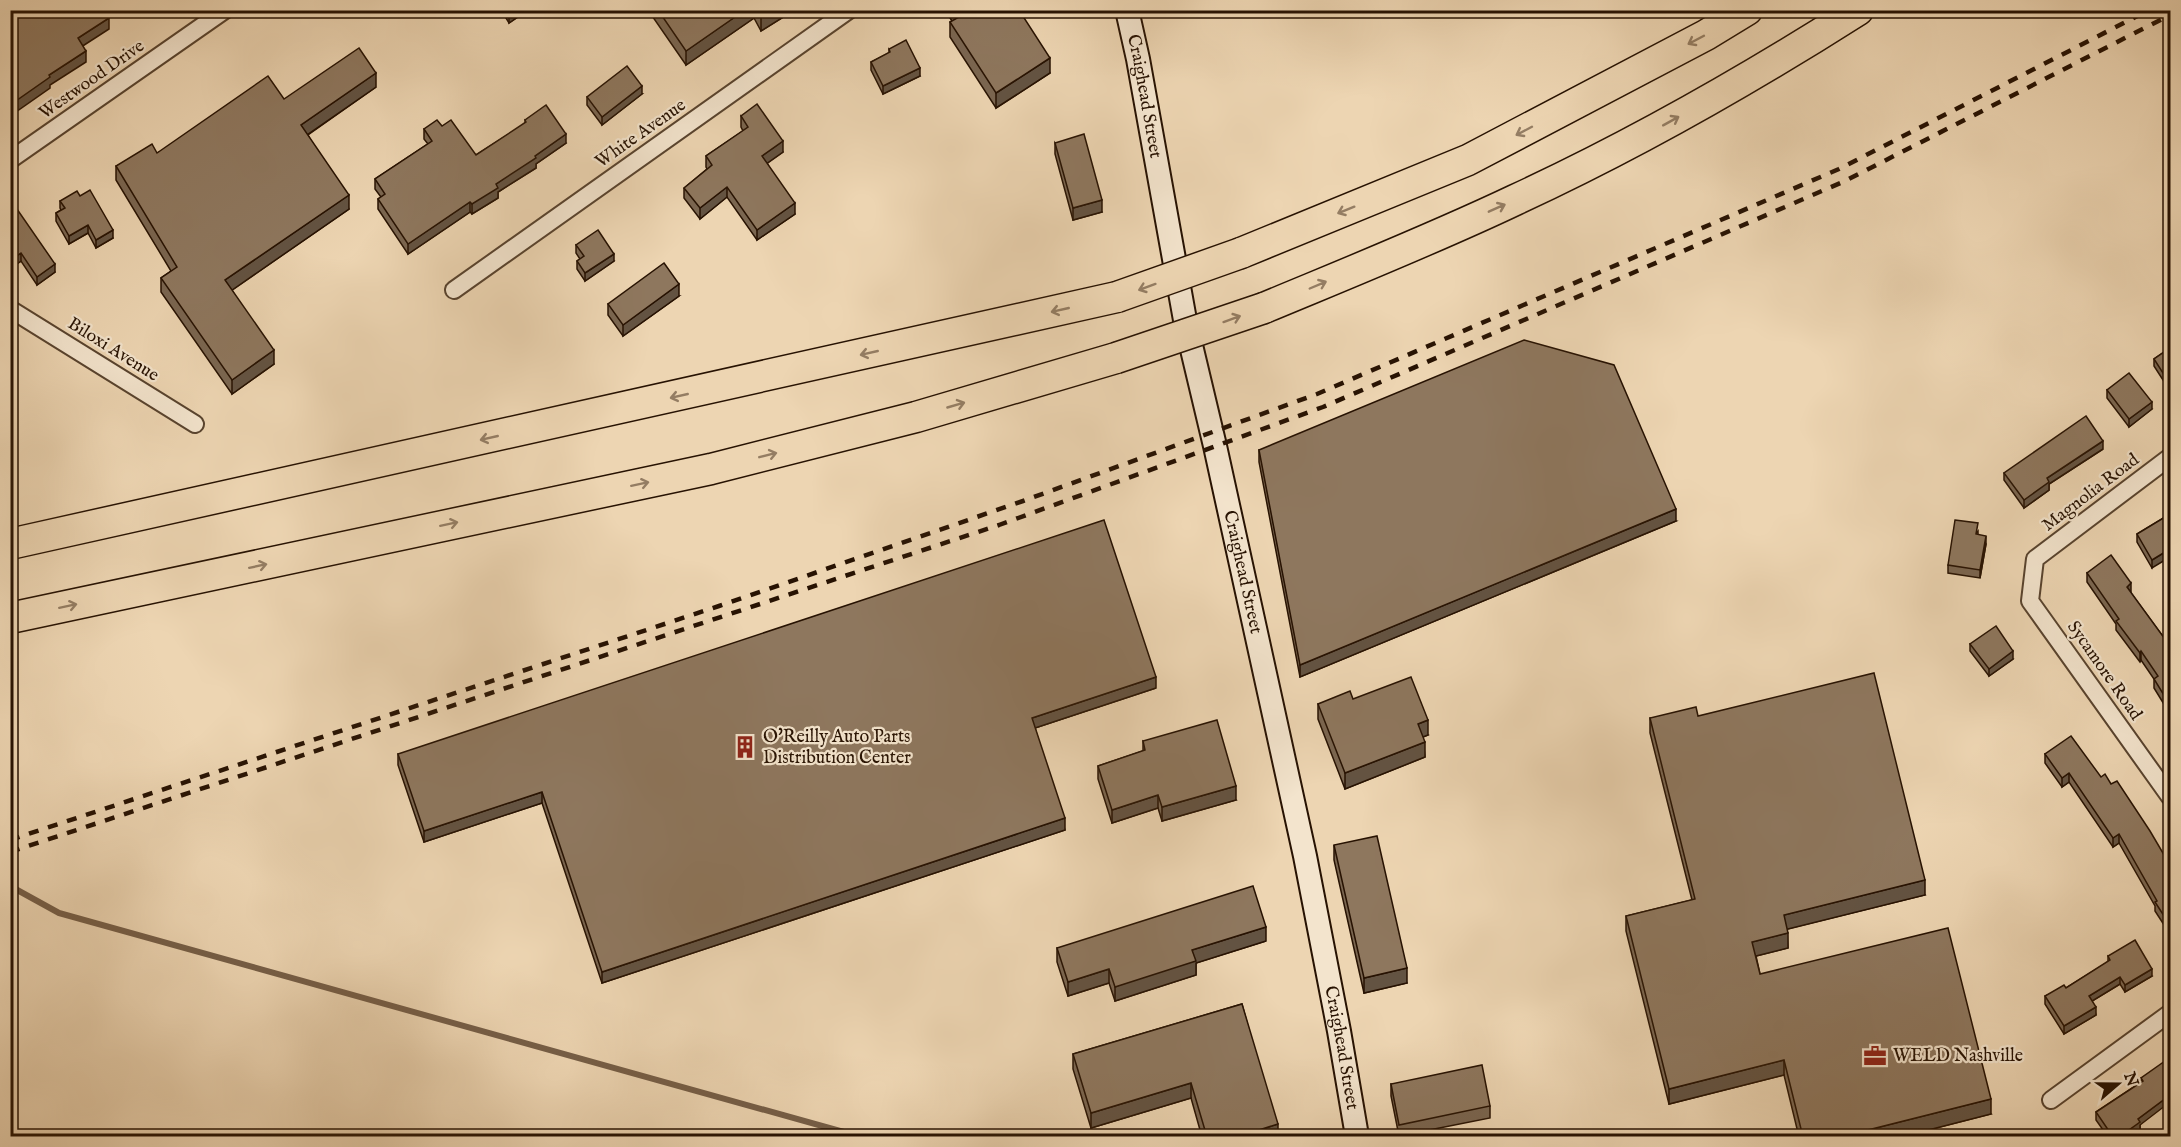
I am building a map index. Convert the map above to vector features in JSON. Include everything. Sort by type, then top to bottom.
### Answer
[{"type":"highway","points":[[10,544],[1117,297],[1241,253],[1468,160],[1747,10]]},
{"type":"highway","points":[[10,618],[711,469],[916,417],[1116,358],[1264,308],[1516,200],[1670,122],[1795,51],[1858,10]]},
{"type":"street","name":"Westwood Drive","points":[[10,160],[225,10]]},
{"type":"street","name":"Craighead Street","points":[[1126,10],[1138,59],[1185,320],[1305,856],[1357,1137]]},
{"type":"street","name":"White Avenue","points":[[454,290],[844,12]]},
{"type":"street","name":"Biloxi Avenue","points":[[10,309],[195,424]]},
{"type":"street","name":"Magnolia Road","points":[[2035,559],[2170,458]]},
{"type":"street","name":"Sycamore Road","points":[[2035,559],[2030,601],[2170,797]]},
{"type":"street","points":[[2051,1101],[2170,1013]]},
{"type":"building","points":[[10,10],[104,10],[109,18],[78,38],[86,51],[49,75],[50,77],[10,105]]},
{"type":"building","points":[[658,10],[745,10],[686,51]]},
{"type":"building","points":[[757,10],[772,10],[761,17]]},
{"type":"building","points":[[955,10],[1019,10],[1050,58],[996,93],[950,22],[959,17]]},
{"type":"building","points":[[906,40],[920,68],[883,86],[871,62]]},
{"type":"building","points":[[359,48],[376,73],[301,125],[349,195],[225,280],[274,350],[232,380],[161,278],[177,267],[116,166],[152,144],[157,153],[268,76],[284,99]]},
{"type":"building","points":[[627,66],[642,86],[602,117],[587,97]]},
{"type":"building","points":[[757,104],[783,141],[762,156],[795,203],[757,230],[727,187],[700,208],[684,188],[712,165],[706,156],[748,127],[741,116]]},
{"type":"building","points":[[546,105],[566,134],[535,156],[536,158],[496,184],[498,188],[472,204],[470,202],[408,244],[378,199],[385,194],[375,179],[432,141],[424,129],[437,120],[442,126],[451,120],[476,155],[526,122],[525,120]]},
{"type":"building","points":[[1084,134],[1102,200],[1073,208],[1055,143]]},
{"type":"building","points":[[90,190],[113,230],[96,240],[88,225],[69,236],[56,213],[65,208],[60,201],[77,191],[80,196]]},
{"type":"building","points":[[10,199],[55,264],[37,277],[21,253],[10,259]]},
{"type":"building","points":[[598,230],[614,254],[585,273],[577,261],[584,256],[576,245]]},
{"type":"building","points":[[664,263],[679,284],[623,325],[608,304]]},
{"type":"building","points":[[1524,340],[1614,365],[1676,509],[1300,665],[1259,450]]},
{"type":"building","points":[[2170,348],[2170,384],[2154,359]]},
{"type":"building","points":[[2129,373],[2152,402],[2129,419],[2107,390]]},
{"type":"building","points":[[2086,416],[2103,441],[2047,478],[2049,482],[2024,500],[2004,473]]},
{"type":"building","points":[[2170,514],[2170,549],[2152,560],[2137,534]]},
{"type":"building","name":"O'Reilly Auto Parts Distribution Center","points":[[1104,520],[1156,677],[1032,718],[1065,818],[602,972],[542,792],[424,831],[398,754]]},
{"type":"building","points":[[1955,520],[1978,523],[1976,534],[1986,536],[1980,570],[1948,565]]},
{"type":"building","points":[[2111,555],[2131,583],[2127,587],[2170,646],[2170,705],[2154,679],[2158,676],[2116,621],[2119,619],[2087,573]]},
{"type":"building","points":[[1996,626],[2013,651],[1989,669],[1970,644]]},
{"type":"building","points":[[1874,673],[1925,880],[1784,915],[1788,933],[1752,942],[1760,974],[1948,928],[1991,1099],[1840,1137],[1803,1137],[1784,1060],[1669,1089],[1626,916],[1695,899],[1650,718],[1696,707],[1698,716]]},
{"type":"building","points":[[1411,677],[1428,720],[1418,724],[1425,742],[1345,773],[1318,704],[1350,691],[1353,699]]},
{"type":"building","points":[[1217,720],[1236,786],[1162,807],[1158,795],[1112,810],[1098,766],[1145,750],[1143,741]]},
{"type":"building","points":[[2071,736],[2101,777],[2105,774],[2111,784],[2117,781],[2170,865],[2170,920],[2168,922],[2119,834],[2113,838],[2069,773],[2062,778],[2045,754]]},
{"type":"building","points":[[1377,836],[1407,968],[1364,978],[1334,845]]},
{"type":"building","points":[[1253,886],[1266,927],[1192,950],[1196,961],[1115,987],[1109,969],[1068,982],[1057,948]]},
{"type":"building","points":[[2135,940],[2152,969],[2125,985],[2120,977],[2089,996],[2096,1007],[2064,1026],[2045,996],[2064,985],[2066,988],[2110,960],[2108,956]]},
{"type":"building","points":[[1242,1004],[1278,1124],[1237,1137],[1207,1137],[1191,1083],[1091,1113],[1073,1054]]},
{"type":"building","points":[[2165,1061],[2170,1068],[2170,1095],[2138,1119],[2140,1122],[2119,1137],[2113,1137],[2096,1112],[2143,1081],[2141,1078]]},
{"type":"building","points":[[1482,1065],[1490,1106],[1399,1125],[1391,1084]]},
{"type":"building","points":[[1518,1133],[1519,1137],[1505,1137]]},
{"type":"waterway","points":[[10,886],[59,913],[858,1136]]},
{"type":"railway","points":[[10,840],[719,606],[1023,501],[1317,394],[1839,169],[2149,10]]},
{"type":"railway","points":[[10,852],[999,525],[1323,407],[1845,181],[2170,15]]},
{"type":"place","name":"O'Reilly Auto Parts Distribution Center","points":[[745,747]]},
{"type":"place","name":"WELD Nashville","points":[[1875,1056]]}]
